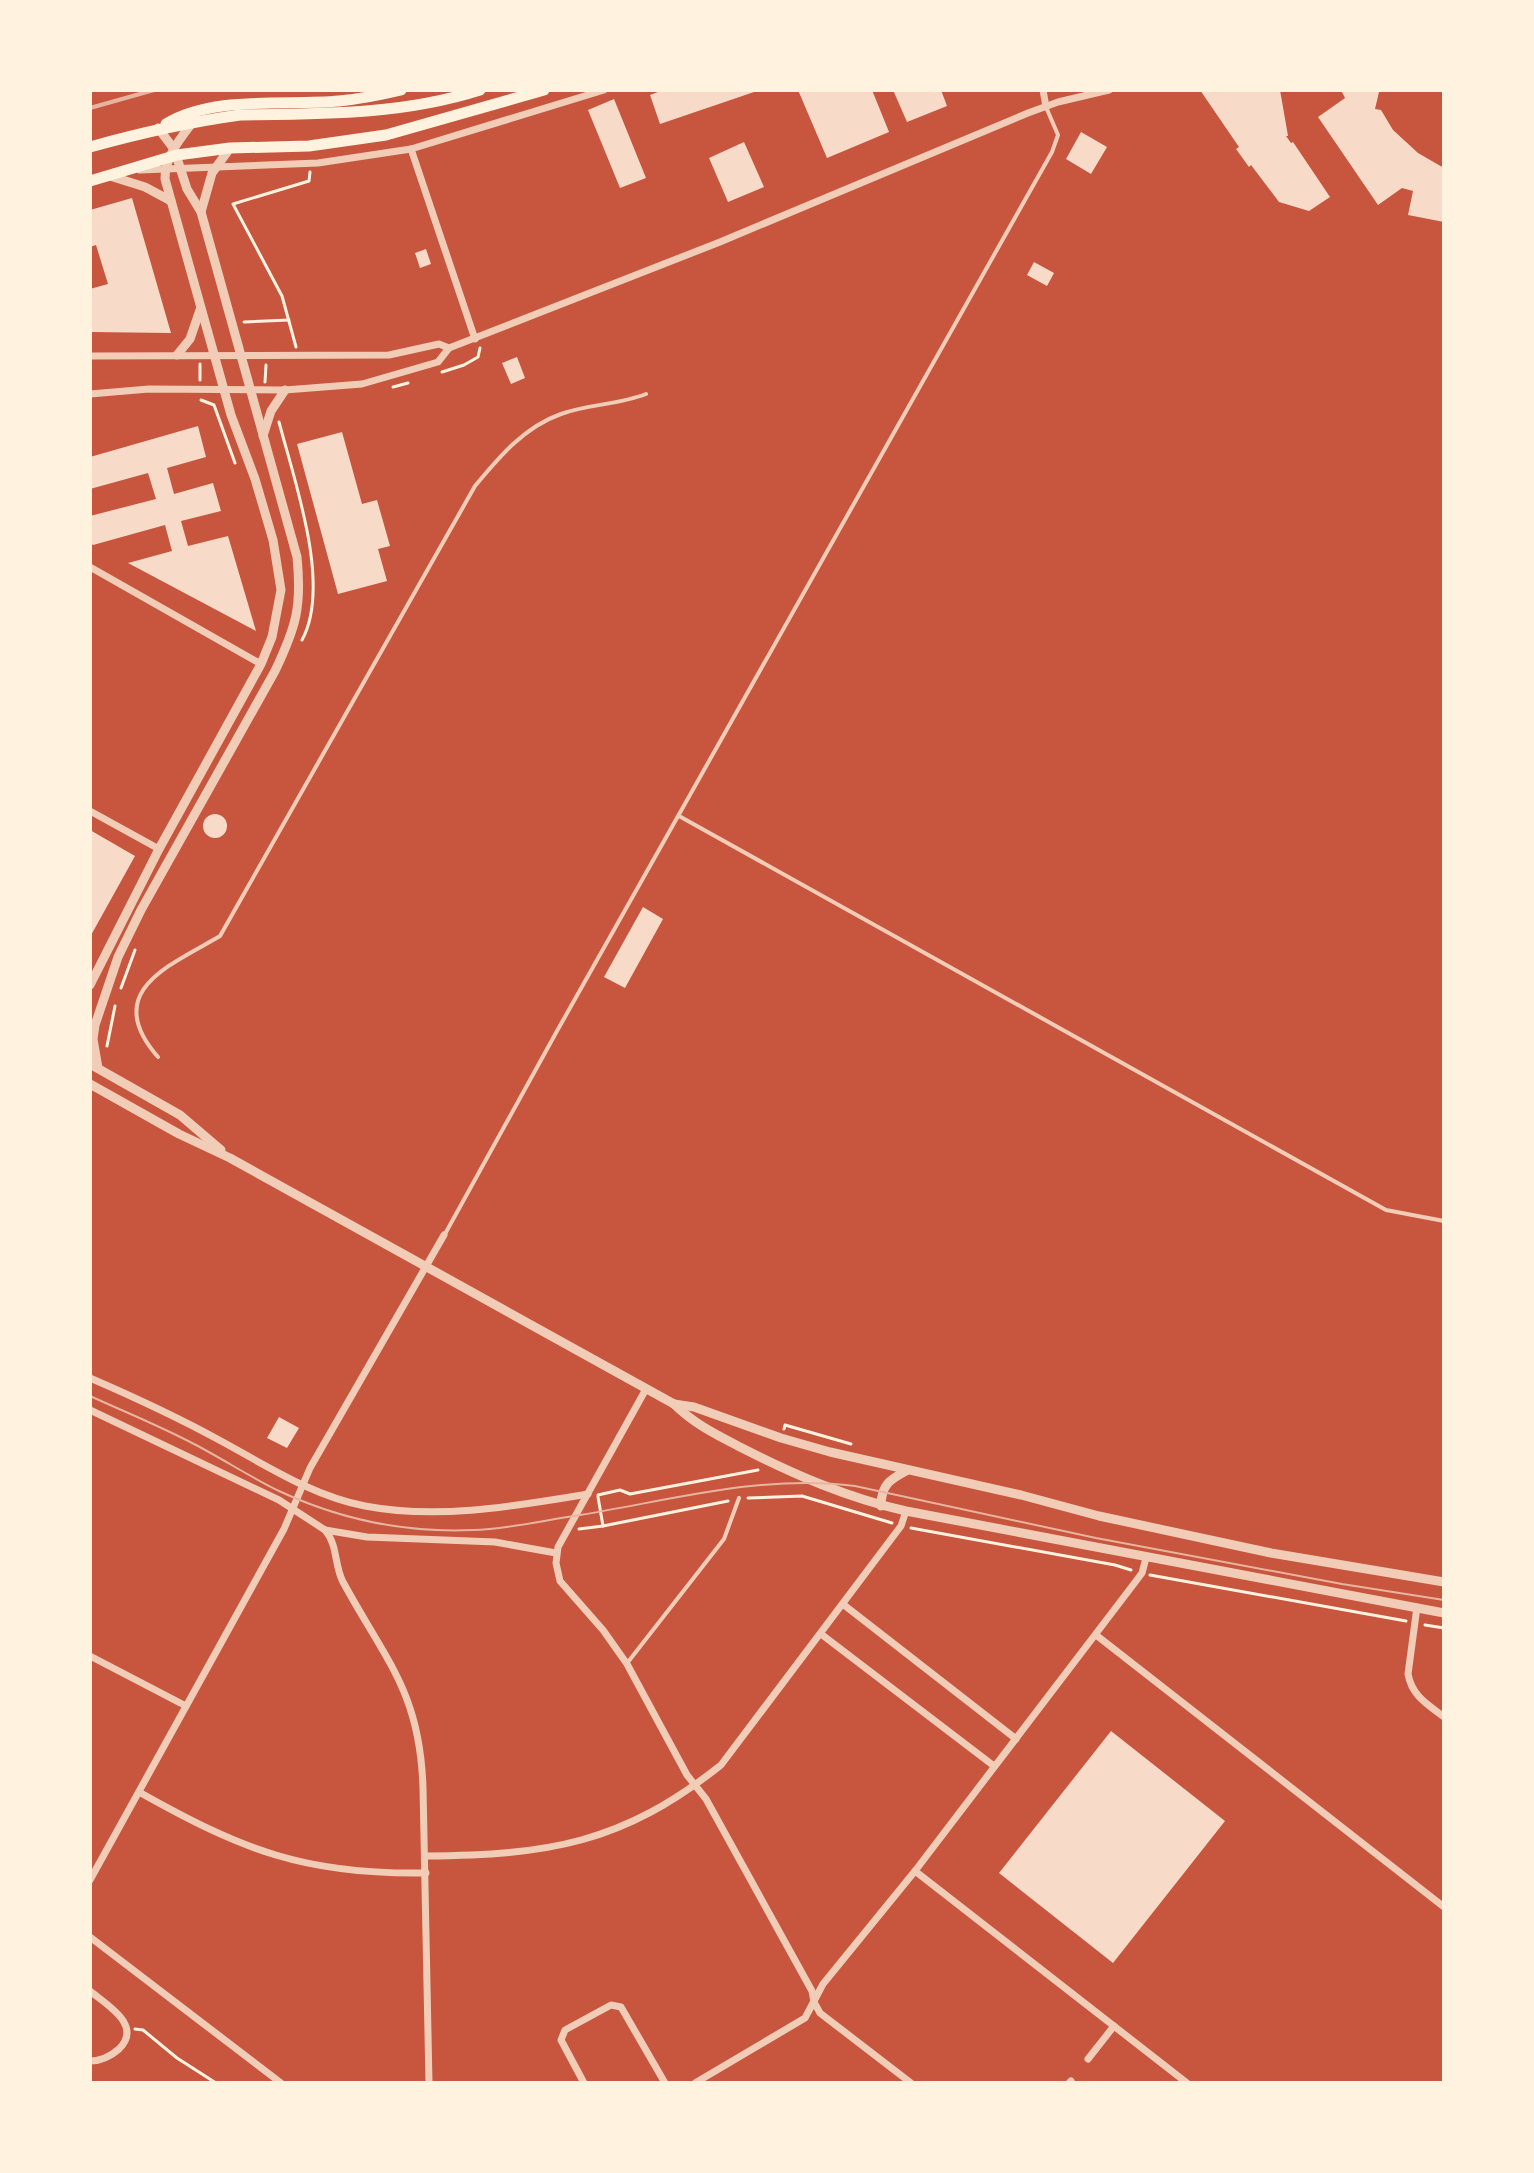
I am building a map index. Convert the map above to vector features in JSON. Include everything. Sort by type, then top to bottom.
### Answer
[{"type":"main road","points":[[158,128],[188,113],[219,107],[338,101],[401,90]]},
{"type":"main road","points":[[90,147],[158,128],[240,115],[370,113],[459,97],[480,90]]},
{"type":"main road","points":[[90,181],[173,153],[309,146],[386,135],[544,90]]},
{"type":"street","points":[[130,170],[318,163],[411,149],[604,90]]},
{"type":"street","points":[[1043,90],[1046,107]]},
{"type":"street","points":[[90,394],[125,390],[285,390],[362,384],[438,362],[449,348],[720,242],[1046,107],[1109,90]]},
{"type":"street","points":[[90,985],[159,849],[261,664],[279,609],[279,565],[255,479],[214,356],[165,170],[192,123]]},
{"type":"street","points":[[158,128],[201,212],[297,557],[300,604],[275,671],[141,910],[118,957],[95,1025],[94,1066],[180,1115],[230,1158]]},
{"type":"street","points":[[201,212],[209,181],[230,148]]},
{"type":"street","points":[[411,149],[475,339]]},
{"type":"street","points":[[110,176],[145,187],[171,201]]},
{"type":"street","points":[[177,355],[194,332],[201,307]]},
{"type":"street","points":[[90,356],[389,355],[439,344],[449,348]]},
{"type":"street","points":[[263,436],[271,411],[285,390]]},
{"type":"street","points":[[90,567],[261,664]]},
{"type":"street","points":[[90,811],[159,849]]},
{"type":"street","points":[[90,1084],[674,1404],[689,1419],[811,1481],[881,1506],[1444,1613]]},
{"type":"street","points":[[90,1880],[294,1511],[302,1485],[444,1235]]},
{"type":"street","points":[[90,1378],[175,1417],[302,1485],[365,1506],[412,1511],[489,1508],[588,1494]]},
{"type":"street","points":[[646,1389],[556,1553],[558,1573],[565,1589],[603,1630],[627,1664],[805,1978],[820,2013],[911,2083]]},
{"type":"street","points":[[674,1404],[694,1407],[818,1449],[1099,1516],[1271,1553],[1444,1582]]},
{"type":"street","points":[[90,1410],[279,1500],[325,1530],[367,1537],[495,1542],[556,1553]]},
{"type":"street","points":[[881,1506],[884,1485],[908,1470]]},
{"type":"street","points":[[425,1856],[504,1854],[576,1843],[626,1825],[683,1796],[721,1765],[844,1605],[901,1526],[906,1511]]},
{"type":"street","points":[[325,1530],[334,1545],[343,1581],[398,1675],[413,1714],[422,1764],[429,2083]]},
{"type":"street","points":[[695,2083],[708,2080],[805,2018],[823,1984],[915,1871],[1096,1635],[1142,1573],[1146,1558]]},
{"type":"street","points":[[844,1605],[1016,1739]]},
{"type":"street","points":[[1417,1607],[1408,1674],[1411,1688],[1413,1693],[1444,1717]]},
{"type":"street","points":[[821,1634],[994,1766]]},
{"type":"street","points":[[1096,1635],[1444,1907]]},
{"type":"street","points":[[90,1656],[186,1706]]},
{"type":"street","points":[[139,1792],[214,1833],[281,1858],[337,1870],[426,1873]]},
{"type":"street","points":[[915,1871],[1187,2083]]},
{"type":"street","points":[[90,1937],[281,2083]]},
{"type":"street","points":[[90,1991],[122,2017],[127,2029],[123,2043],[115,2052],[90,2061]]},
{"type":"street","points":[[584,2083],[561,2040],[565,2030],[611,2005],[621,2007],[665,2083]]},
{"type":"street","points":[[1088,2059],[1114,2026]]},
{"type":"lane","points":[[444,1235],[1056,144],[1058,135],[1046,107]]},
{"type":"lane","points":[[158,1057],[145,1042],[139,1027],[137,1006],[144,987],[156,973],[220,936],[467,497],[508,449],[535,427],[561,414],[646,394]]},
{"type":"lane","points":[[679,816],[1386,1210],[1444,1221]]},
{"type":"lane","points":[[627,1664],[724,1539],[739,1498]]},
{"type":"lane","points":[[556,1553],[566,1555]]},
{"type":"path","points":[[298,355],[282,296],[233,204],[309,181]]},
{"type":"path","points":[[234,331],[244,322],[289,320]]},
{"type":"path","points":[[202,402],[214,405],[235,463]]},
{"type":"path","points":[[588,1494],[620,1490],[630,1494],[739,1474]]},
{"type":"path","points":[[598,1495],[603,1526]]},
{"type":"path","points":[[566,1555],[578,1530],[739,1498],[802,1496],[901,1526],[1444,1628]]},
{"type":"path","points":[[127,2029],[143,2030],[177,2058],[216,2083]]},
{"type":"building","points":[[663,90],[757,91],[660,124],[650,95]]},
{"type":"building","points":[[798,90],[872,90],[889,132],[827,158]]},
{"type":"building","points":[[893,90],[941,90],[947,106],[907,122]]},
{"type":"building","points":[[1200,90],[1280,90],[1286,136],[1330,197],[1309,211],[1279,202],[1236,149],[1239,147]]},
{"type":"building","points":[[1341,90],[1379,92],[1375,109],[1381,110],[1393,130],[1418,153],[1444,168],[1444,222],[1408,215],[1413,191],[1402,188],[1378,205],[1318,117],[1345,98]]},
{"type":"building","points":[[614,99],[646,178],[620,188],[588,110]]},
{"type":"building","points":[[1081,132],[1107,147],[1091,174],[1066,159]]},
{"type":"building","points":[[744,142],[764,187],[728,202],[709,158]]},
{"type":"building","points":[[132,198],[171,333],[90,332],[90,289],[108,284],[96,245],[90,247],[90,210]]},
{"type":"building","points":[[426,249],[431,264],[420,268],[415,253]]},
{"type":"building","points":[[1034,262],[1054,273],[1047,286],[1027,275]]},
{"type":"building","points":[[517,357],[525,378],[511,384],[502,363]]},
{"type":"building","points":[[198,426],[206,457],[167,468],[174,494],[213,483],[221,511],[181,521],[188,546],[228,536],[256,631],[128,563],[172,551],[165,525],[93,545],[90,543],[90,516],[156,499],[148,473],[90,489],[90,457]]},
{"type":"building","points":[[342,432],[362,504],[377,500],[390,546],[378,549],[387,581],[338,594],[297,444]]},
{"type":"building","points":[[215,814],[224,817],[227,826],[224,835],[215,838],[206,835],[203,826],[206,817]]},
{"type":"building","points":[[90,830],[135,856],[90,937],[91,869]]},
{"type":"building","points":[[643,907],[663,919],[625,988],[604,977]]},
{"type":"building","points":[[279,1417],[299,1428],[287,1448],[267,1438]]},
{"type":"building","points":[[1111,1731],[1225,1821],[1113,1963],[999,1873]]},
{"type":"tram line","points":[[90,1396],[181,1437],[268,1486],[302,1501],[349,1516],[398,1526],[448,1530],[500,1528],[717,1490],[820,1483],[855,1486],[1096,1538],[1444,1600]]},
{"type":"railway","points":[[90,108],[154,90]]}]
